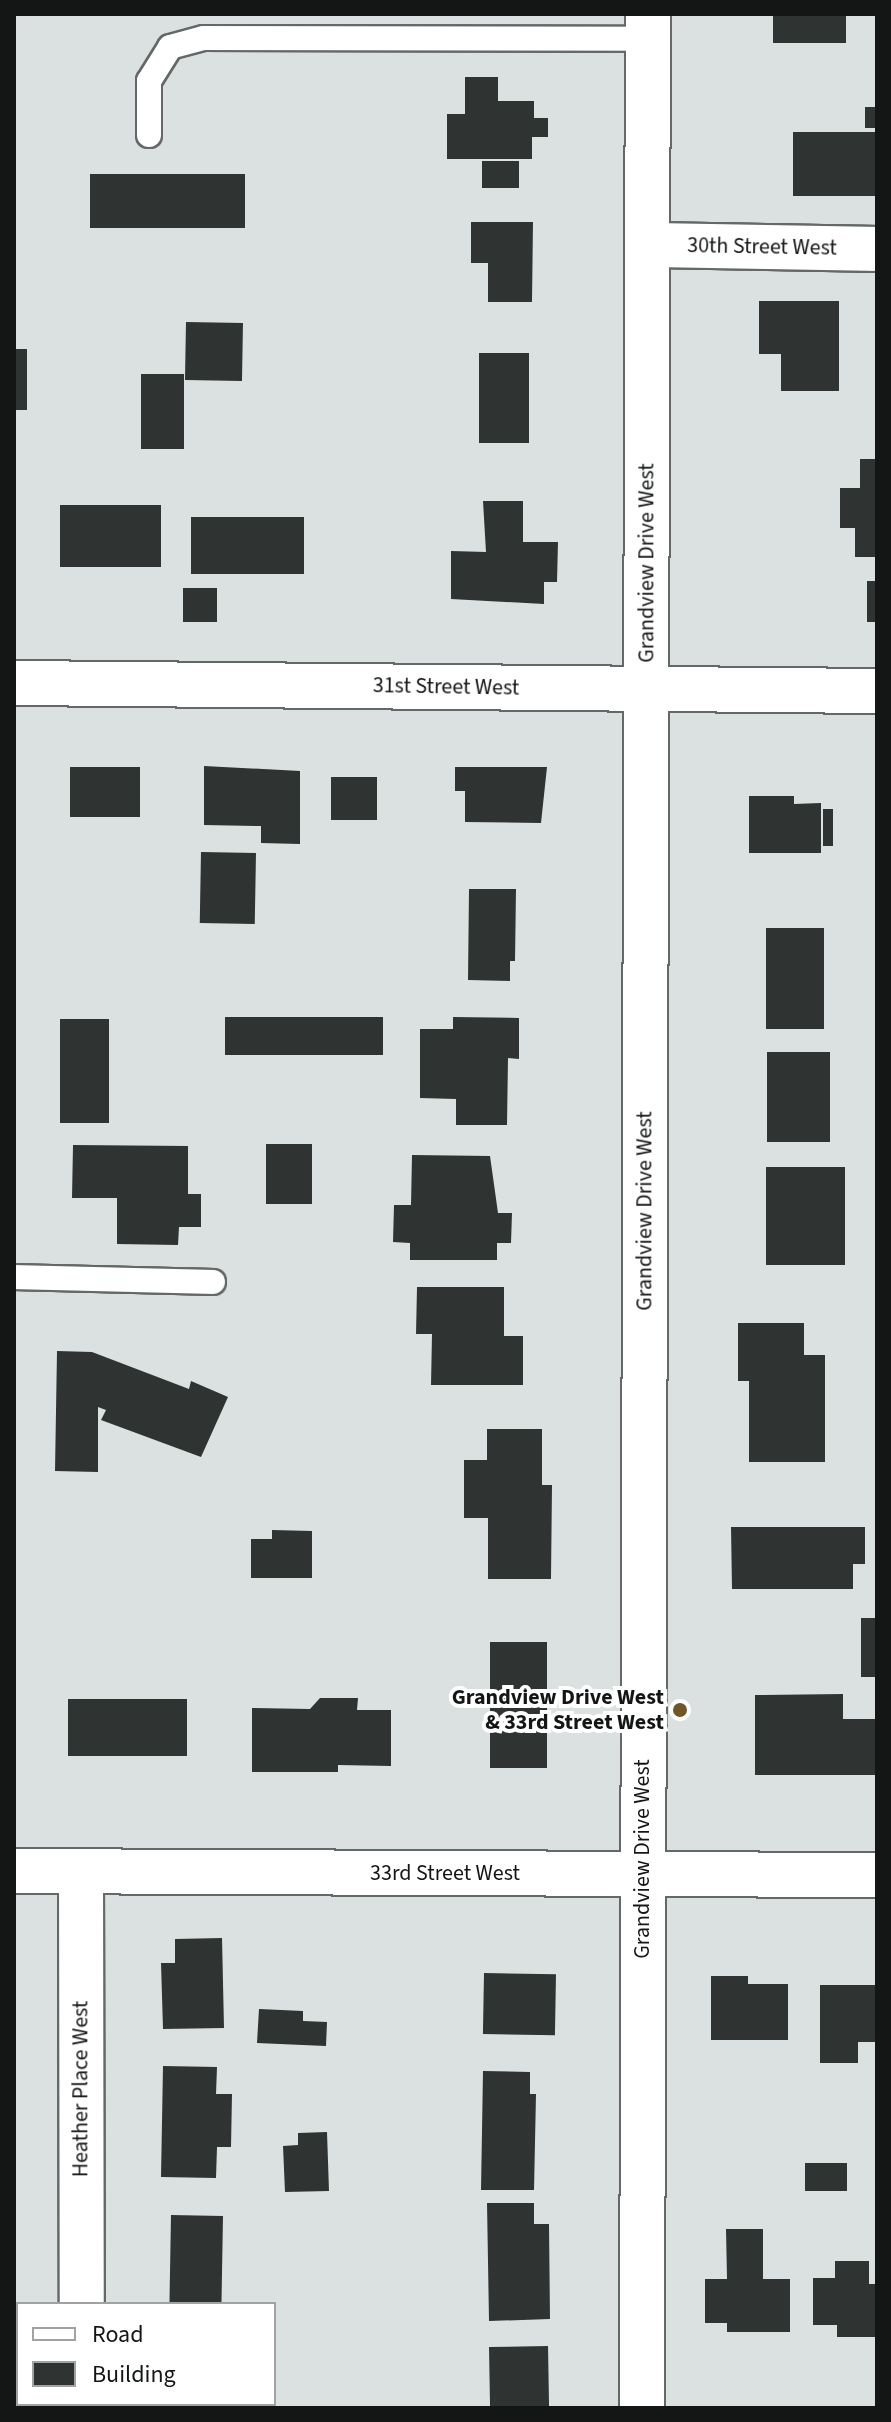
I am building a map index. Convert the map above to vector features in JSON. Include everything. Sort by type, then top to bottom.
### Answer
[{"type":"street","name":"Grandview Drive West","points":[[642,2408],[648,26]]},
{"type":"street","name":"30th Street West","points":[[648,245],[877,249]]},
{"type":"street","name":"31st Street West","points":[[14,683],[877,691]]},
{"type":"street","name":"33rd Street West","points":[[14,1871],[877,1875]]},
{"type":"street","name":"Heather Place West","points":[[81,1873],[82,2302]]},
{"type":"lane","points":[[149,135],[149,81],[170,47],[204,38],[648,26]]},
{"type":"lane","points":[[14,1277],[213,1282]]},
{"type":"building","points":[[773,14],[846,14],[846,43],[773,43]]},
{"type":"building","points":[[465,77],[498,77],[498,101],[534,101],[534,118],[548,118],[548,137],[532,137],[532,159],[447,159],[447,114],[465,114]]},
{"type":"building","points":[[865,107],[877,107],[877,128],[865,128]]},
{"type":"building","points":[[793,132],[875,132],[875,196],[793,196]]},
{"type":"building","points":[[482,161],[519,161],[519,188],[482,188]]},
{"type":"building","points":[[90,174],[245,174],[245,228],[90,228]]},
{"type":"building","points":[[471,222],[533,222],[532,302],[488,302],[488,263],[471,263]]},
{"type":"building","points":[[759,301],[839,301],[839,391],[781,391],[781,354],[759,354]]},
{"type":"building","points":[[186,322],[243,323],[242,381],[185,380]]},
{"type":"building","points":[[14,349],[27,349],[27,410],[14,410]]},
{"type":"building","points":[[479,353],[529,353],[529,443],[479,443]]},
{"type":"building","points":[[141,374],[184,374],[184,449],[141,449]]},
{"type":"building","points":[[860,459],[877,459],[877,557],[855,557],[855,528],[840,528],[840,488],[860,488]]},
{"type":"building","points":[[483,501],[523,501],[523,542],[558,542],[557,582],[544,582],[544,604],[451,599],[451,551],[486,552]]},
{"type":"building","points":[[60,505],[161,505],[161,567],[60,567]]},
{"type":"building","points":[[191,517],[304,517],[304,574],[191,574]]},
{"type":"building","points":[[867,581],[877,581],[877,622],[867,622]]},
{"type":"building","points":[[183,588],[217,588],[217,622],[183,622]]},
{"type":"building","points":[[204,766],[300,771],[300,844],[261,843],[261,826],[204,825]]},
{"type":"building","points":[[70,767],[140,767],[140,817],[70,817]]},
{"type":"building","points":[[455,767],[547,767],[541,823],[465,822],[465,791],[455,791]]},
{"type":"building","points":[[331,777],[377,777],[377,820],[331,820]]},
{"type":"building","points":[[749,796],[794,796],[794,804],[821,803],[821,853],[749,853]]},
{"type":"building","points":[[823,809],[833,809],[833,846],[823,846]]},
{"type":"building","points":[[201,852],[256,853],[255,924],[200,923]]},
{"type":"building","points":[[469,889],[516,889],[515,961],[510,961],[510,981],[468,980]]},
{"type":"building","points":[[766,928],[824,928],[824,1029],[766,1029]]},
{"type":"building","points":[[225,1017],[383,1017],[383,1055],[225,1055]]},
{"type":"building","points":[[453,1017],[519,1018],[519,1059],[508,1058],[507,1125],[456,1125],[456,1099],[420,1098],[420,1029],[453,1029]]},
{"type":"building","points":[[60,1019],[109,1019],[109,1123],[60,1123]]},
{"type":"building","points":[[767,1052],[830,1052],[830,1142],[767,1142]]},
{"type":"building","points":[[266,1144],[312,1144],[312,1204],[266,1204]]},
{"type":"building","points":[[73,1145],[188,1146],[188,1194],[201,1194],[201,1227],[179,1227],[178,1245],[117,1244],[117,1198],[72,1198]]},
{"type":"building","points":[[412,1155],[490,1156],[498,1213],[512,1213],[511,1243],[497,1243],[497,1260],[410,1260],[410,1243],[393,1242],[394,1205],[411,1205]]},
{"type":"building","points":[[766,1167],[845,1167],[845,1265],[766,1265]]},
{"type":"building","points":[[417,1287],[504,1287],[504,1336],[523,1336],[523,1385],[431,1385],[432,1334],[416,1334]]},
{"type":"building","points":[[738,1323],[804,1323],[804,1355],[825,1355],[825,1462],[749,1462],[749,1381],[738,1381]]},
{"type":"building","points":[[57,1351],[92,1352],[189,1389],[191,1381],[228,1397],[201,1457],[101,1420],[106,1410],[98,1407],[98,1472],[55,1471]]},
{"type":"building","points":[[487,1429],[542,1429],[542,1485],[552,1485],[551,1579],[488,1579],[488,1518],[464,1518],[464,1460],[487,1460]]},
{"type":"building","points":[[731,1527],[865,1527],[865,1564],[853,1564],[853,1589],[732,1589]]},
{"type":"building","points":[[272,1530],[312,1531],[312,1578],[251,1578],[251,1539],[272,1539]]},
{"type":"building","points":[[861,1618],[877,1618],[877,1677],[861,1677]]},
{"type":"building","points":[[490,1642],[547,1642],[547,1768],[490,1768]]},
{"type":"building","points":[[843,1694],[843,1719],[877,1719],[877,1775],[755,1775],[755,1695]]},
{"type":"building","points":[[320,1698],[358,1698],[357,1710],[391,1710],[391,1766],[338,1765],[338,1772],[252,1772],[252,1708],[310,1709]]},
{"type":"building","points":[[68,1699],[187,1699],[187,1756],[68,1756]]},
{"type":"building","points":[[222,1938],[224,2028],[163,2029],[161,1963],[175,1963],[175,1939]]},
{"type":"building","points":[[484,1973],[556,1974],[555,2035],[483,2034]]},
{"type":"building","points":[[711,1976],[748,1976],[748,1984],[788,1984],[788,2040],[711,2040]]},
{"type":"building","points":[[820,1985],[877,1985],[877,2042],[858,2042],[858,2063],[820,2063]]},
{"type":"building","points":[[259,2009],[303,2011],[303,2021],[327,2022],[326,2046],[257,2043]]},
{"type":"building","points":[[163,2066],[217,2067],[216,2094],[232,2094],[231,2147],[217,2147],[216,2178],[161,2177]]},
{"type":"building","points":[[483,2071],[530,2072],[530,2094],[536,2094],[534,2190],[481,2190]]},
{"type":"building","points":[[327,2132],[329,2191],[285,2192],[283,2146],[298,2145],[298,2133]]},
{"type":"building","points":[[805,2163],[847,2163],[847,2191],[805,2191]]},
{"type":"building","points":[[487,2203],[534,2203],[534,2224],[549,2224],[550,2319],[489,2321]]},
{"type":"building","points":[[171,2215],[223,2216],[221,2302],[169,2302]]},
{"type":"building","points":[[726,2229],[763,2229],[763,2279],[790,2279],[790,2332],[727,2332],[727,2323],[705,2323],[705,2279],[727,2279]]},
{"type":"building","points":[[835,2261],[869,2261],[869,2284],[877,2284],[877,2337],[837,2337],[837,2325],[813,2325],[813,2278],[835,2278]]},
{"type":"building","points":[[548,2346],[549,2408],[490,2408],[489,2347]]},
{"type":"building","points":[[168,2406],[223,2406],[223,2408]]},
{"type":"place","name":"Grandview Drive West & 33rd Street West","points":[[680,1710]]}]
